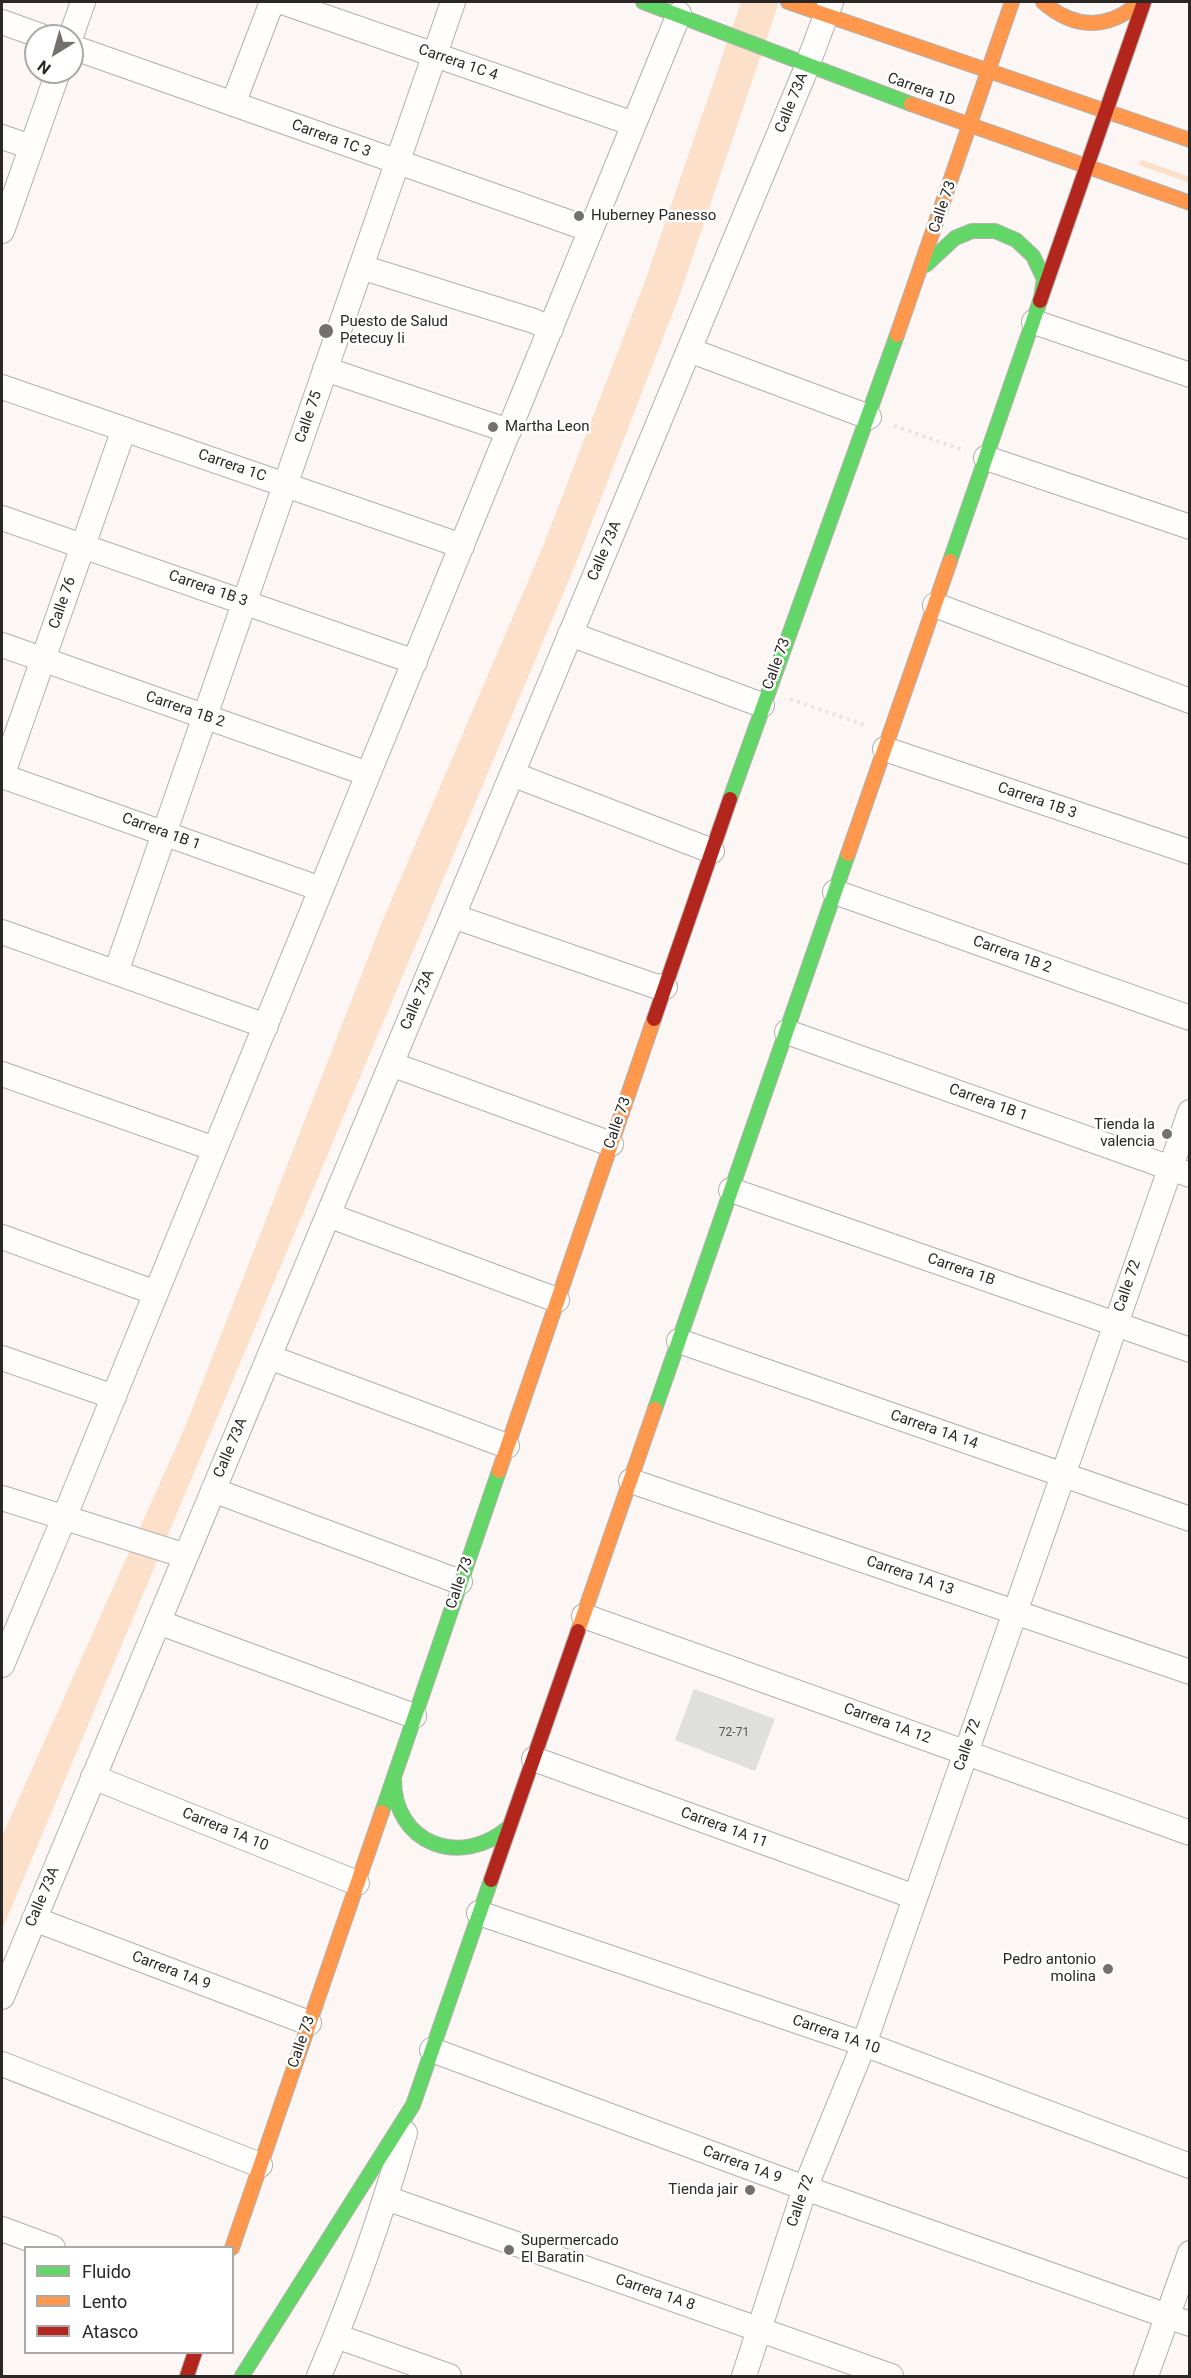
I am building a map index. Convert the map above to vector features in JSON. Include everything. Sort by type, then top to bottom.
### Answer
[{"type":"main road","name":"Carrera 1D","points":[[643,2],[681,8],[708,28],[971,126],[1190,203]]},
{"type":"main road","name":"Calle 73","points":[[231,2246],[764,698],[869,417],[1012,2]]},
{"type":"main road","points":[[1043,2],[1066,19],[1087,24],[1118,18],[1142,2]]},
{"type":"main road","points":[[242,2376],[412,2105],[1037,314],[1142,2]]},
{"type":"main road","points":[[791,3],[829,8],[990,70],[1190,140]]},
{"type":"main road","points":[[922,268],[949,241],[958,236],[981,230],[1003,233],[1023,244],[1037,262],[1044,284],[1037,314]]},
{"type":"main road","points":[[394,1773],[392,1791],[397,1809],[407,1825],[422,1838],[439,1846],[458,1849],[477,1847],[495,1839],[510,1827]]},
{"type":"main road","points":[[187,2376],[194,2354]]},
{"type":"street","points":[[75,24],[83,2]]},
{"type":"street","points":[[234,104],[272,2]]},
{"type":"street","name":"Carrera 1C 4","points":[[282,2],[634,124]]},
{"type":"street","name":"Calle 75","points":[[116,972],[453,2]]},
{"type":"street","points":[[2,1665],[72,1520],[114,1396],[681,8]]},
{"type":"street","name":"Calle 73A","points":[[2,1997],[158,1622],[180,1554],[213,1490],[269,1357],[808,65],[829,8]]},
{"type":"street","points":[[2,22],[24,30]]},
{"type":"street","name":"Carrera 1C 3","points":[[84,51],[591,230]]},
{"type":"street","points":[[2,231],[54,84]]},
{"type":"street","points":[[2,137],[31,147]]},
{"type":"street","points":[[360,267],[551,328]]},
{"type":"street","points":[[1037,314],[1190,375]]},
{"type":"street","points":[[689,350],[869,417]]},
{"type":"street","points":[[325,369],[509,431]]},
{"type":"street","name":"Carrera 1C","points":[[2,387],[462,546]]},
{"type":"street","name":"Calle 76","points":[[2,776],[124,429]]},
{"type":"street","points":[[986,458],[1190,527]]},
{"type":"street","name":"Carrera 1B 3","points":[[2,518],[414,662]]},
{"type":"street","points":[[935,605],[1190,701]]},
{"type":"street","points":[[570,634],[764,698]]},
{"type":"street","name":"Carrera 1B 2","points":[[2,645],[368,774]]},
{"type":"street","name":"Carrera 1B 3","points":[[888,741],[1190,852]]},
{"type":"street","points":[[512,774],[712,851]]},
{"type":"street","name":"Carrera 1B 1","points":[[2,776],[321,889]]},
{"type":"street","name":"Carrera 1B 2","points":[[835,892],[1190,1018]]},
{"type":"street","points":[[453,916],[655,986],[665,987]]},
{"type":"street","points":[[2,932],[266,1026]]},
{"type":"street","name":"Carrera 1B 1","points":[[787,1032],[1179,1171]]},
{"type":"street","points":[[391,1064],[611,1144]]},
{"type":"street","points":[[2,1074],[215,1149]]},
{"type":"street","name":"Calle 72","points":[[744,2376],[805,2188],[864,2044],[1115,1324],[1179,1171],[1190,1112]]},
{"type":"street","name":"Carrera 1B","points":[[732,1190],[1190,1350]]},
{"type":"street","points":[[328,1215],[558,1300]]},
{"type":"street","points":[[2,1237],[156,1293]]},
{"type":"street","name":"Carrera 1A 14","points":[[679,1341],[1190,1519]]},
{"type":"street","points":[[269,1357],[507,1446]]},
{"type":"street","points":[[2,1358],[114,1396]]},
{"type":"street","name":"Carrera 1A 13","points":[[631,1481],[1190,1672]]},
{"type":"street","points":[[213,1490],[460,1582]]},
{"type":"street","points":[[2,1498],[180,1554]]},
{"type":"street","name":"Carrera 1A 12","points":[[584,1616],[1190,1833]]},
{"type":"street","points":[[158,1622],[414,1716]]},
{"type":"street","name":"Carrera 1A 11","points":[[534,1758],[915,1898]]},
{"type":"street","name":"Carrera 1A 10","points":[[93,1777],[357,1883]]},
{"type":"street","name":"Carrera 1A 10","points":[[479,1913],[864,2044],[1190,2166]]},
{"type":"street","name":"Carrera 1A 9","points":[[34,1919],[309,2023]]},
{"type":"street","name":"Carrera 1A 9","points":[[432,2050],[805,2188],[1178,2320]]},
{"type":"street","points":[[2,2064],[260,2165]]},
{"type":"street","points":[[319,2376],[336,2336],[386,2198],[412,2105]]},
{"type":"street","name":"Carrera 1A 8","points":[[386,2198],[891,2376]]},
{"type":"street","points":[[2,2229],[49,2246]]},
{"type":"street","points":[[1146,2376],[1178,2320],[1190,2253]]},
{"type":"street","points":[[336,2336],[449,2376]]},
{"type":"path","points":[[869,417],[986,458]]},
{"type":"path","points":[[764,698],[888,741]]},
{"type":"shaded area","points":[[741,2],[779,2],[680,294],[576,563],[2,1930],[2,1836],[185,1427],[382,922],[542,549],[645,281]]},
{"type":"building","points":[[694,1689],[775,1719],[755,1771],[675,1740]]},
{"type":"waterway","points":[[1142,163],[1190,180]]},
{"type":"traffic: fast","points":[[643,2],[911,104]]},
{"type":"traffic: fast","points":[[926,265],[955,238],[972,231],[995,231],[1016,240],[1033,256],[1044,279],[1041,298]]},
{"type":"traffic: fast","points":[[950,561],[1040,301]]},
{"type":"traffic: fast","points":[[730,799],[897,335]]},
{"type":"traffic: fast","points":[[655,1409],[848,854]]},
{"type":"traffic: fast","points":[[382,1812],[499,1471]]},
{"type":"traffic: fast","points":[[394,1778],[397,1801],[405,1819],[417,1834],[433,1843],[451,1847],[471,1846],[490,1840],[509,1827]]},
{"type":"traffic: fast","points":[[242,2376],[413,2105],[491,1880]]},
{"type":"traffic: slow","points":[[788,2],[1190,140]]},
{"type":"traffic: slow","points":[[897,335],[1012,2]]},
{"type":"traffic: slow","points":[[1043,2],[1067,18],[1092,23],[1116,18],[1140,2]]},
{"type":"traffic: slow","points":[[911,104],[1190,203]]},
{"type":"traffic: slow","points":[[848,854],[950,561]]},
{"type":"traffic: slow","points":[[499,1471],[654,1019]]},
{"type":"traffic: slow","points":[[578,1631],[655,1409]]},
{"type":"traffic: slow","points":[[233,2246],[382,1812]]},
{"type":"traffic: jam","points":[[1040,301],[1144,2]]},
{"type":"traffic: jam","points":[[654,1019],[730,799]]},
{"type":"traffic: jam","points":[[491,1880],[578,1631]]},
{"type":"traffic: jam","points":[[187,2376],[194,2354]]},
{"type":"place","name":"Huberney Panesso","points":[[579,216]]},
{"type":"place","name":"Puesto de Salud Petecuy Ii","points":[[326,331]]},
{"type":"place","name":"Martha Leon","points":[[493,427]]},
{"type":"place","name":"Tienda la valencia","points":[[1167,1134]]},
{"type":"place","name":"Pedro antonio molina","points":[[1108,1969]]},
{"type":"place","name":"Tienda jair","points":[[750,2190]]},
{"type":"place","name":"Supermercado El Baratin","points":[[509,2250]]}]
